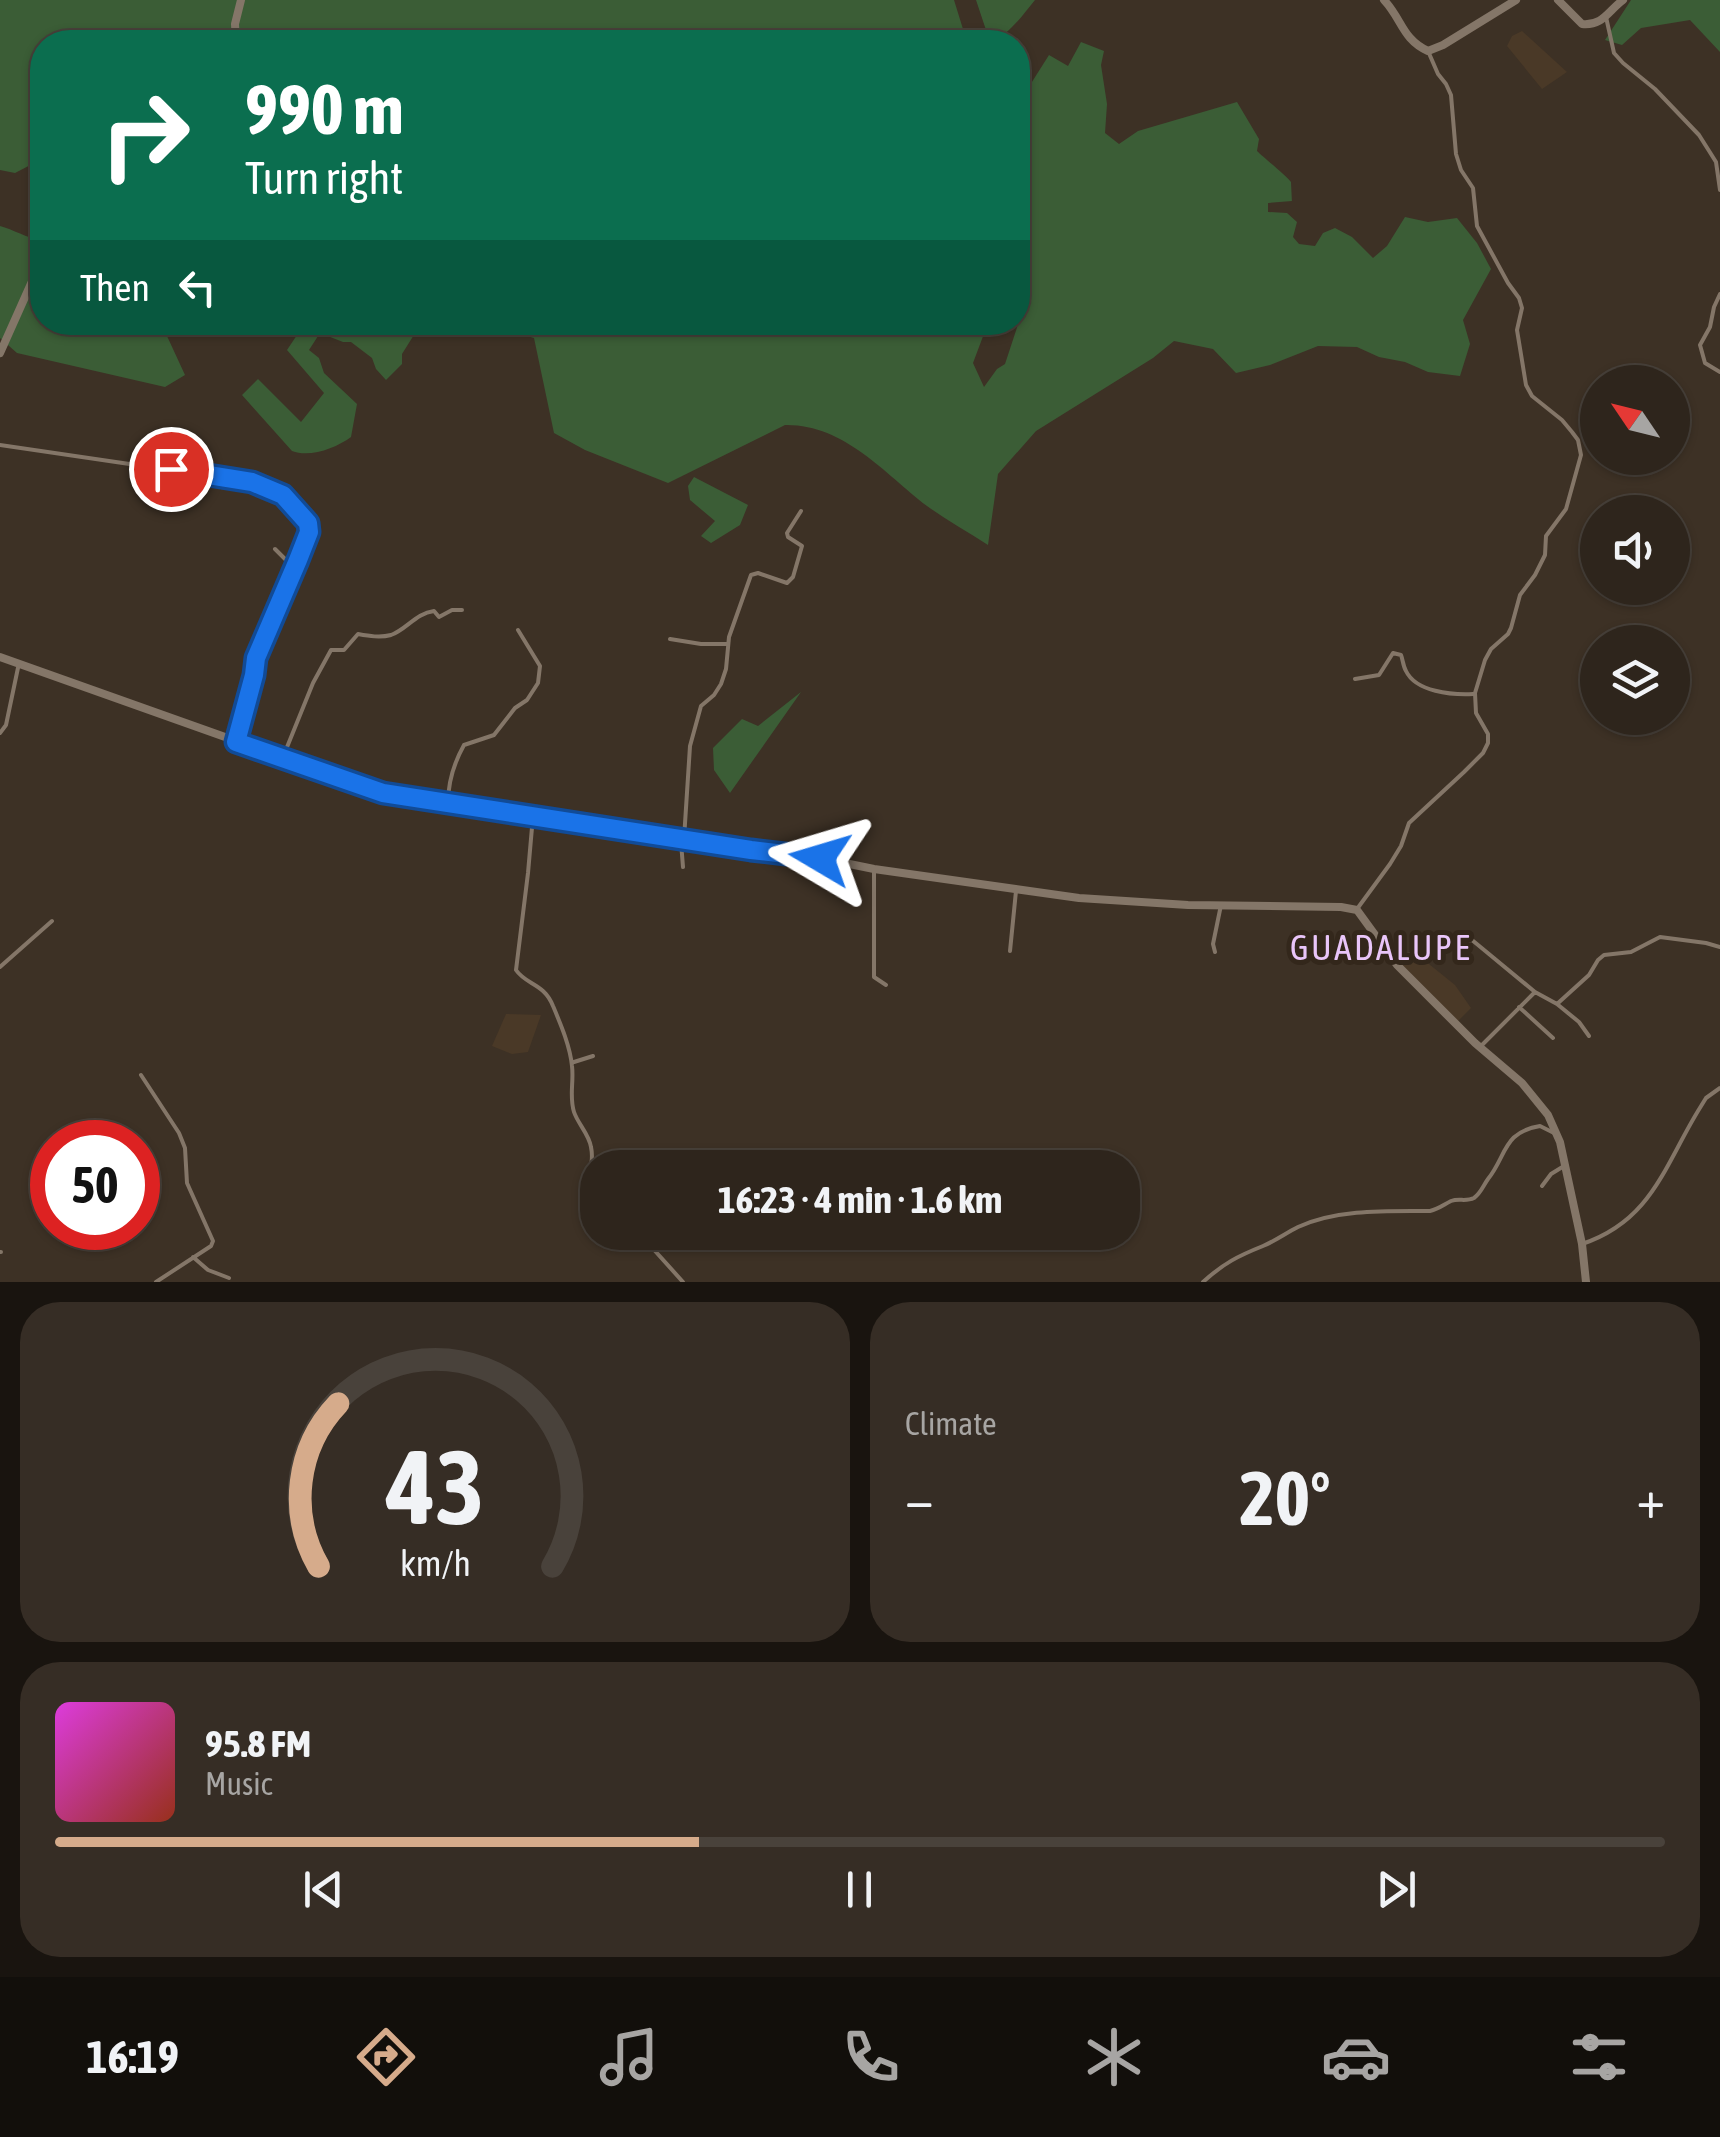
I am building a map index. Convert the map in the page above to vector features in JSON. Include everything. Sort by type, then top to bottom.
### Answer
[{"type":"main road","points":[[235,30],[241,0]]},
{"type":"main road","points":[[1384,0],[1412,42],[1428,51],[1516,0]]},
{"type":"main road","points":[[1558,0],[1582,24],[1594,24],[1623,0]]},
{"type":"main road","points":[[0,353],[2,338],[30,283]]},
{"type":"main road","points":[[0,657],[383,793],[1016,889],[1124,901],[1357,910],[1390,956],[1480,1047],[1528,1089],[1548,1115],[1557,1132],[1565,1166],[1586,1282]]},
{"type":"street","points":[[1612,0],[1607,16],[1614,52],[1699,136],[1716,162],[1720,190]]},
{"type":"street","points":[[1357,910],[1401,846],[1409,823],[1486,748],[1488,734],[1476,713],[1475,693],[1485,660],[1514,622],[1520,595],[1535,576],[1544,555],[1546,536],[1566,508],[1581,456],[1572,432],[1532,396],[1526,385],[1518,330],[1522,308],[1477,226],[1473,188],[1460,170],[1456,154],[1451,94],[1428,51]]},
{"type":"street","points":[[1720,294],[1700,346],[1705,362],[1720,372]]},
{"type":"street","points":[[0,445],[252,482],[283,495],[305,518],[309,526],[256,658],[236,742]]},
{"type":"street","points":[[683,867],[690,746],[700,706],[722,684],[728,644],[751,575],[758,573],[787,583],[793,577],[802,546],[787,533],[800,512]]},
{"type":"street","points":[[275,549],[292,571]]},
{"type":"street","points":[[283,757],[331,650],[344,650],[358,634],[392,634],[427,612],[434,611],[440,617],[452,610],[462,610]]},
{"type":"street","points":[[448,803],[455,761],[464,745],[494,735],[538,684],[540,666],[518,630]]},
{"type":"street","points":[[670,639],[728,644]]},
{"type":"street","points":[[1355,678],[1378,675],[1393,653],[1401,655],[1406,673],[1414,681],[1433,690],[1475,693]]},
{"type":"street","points":[[0,733],[6,725],[19,663]]},
{"type":"street","points":[[533,816],[516,970],[520,977],[542,989],[552,1002],[572,1062],[574,1113],[591,1150]]},
{"type":"street","points":[[874,869],[874,976],[886,985]]},
{"type":"street","points":[[1010,950],[1016,889]]},
{"type":"street","points":[[1215,952],[1221,905]]},
{"type":"street","points":[[0,968],[52,921]]},
{"type":"street","points":[[1556,1004],[1588,975],[1604,954],[1631,952],[1660,936],[1720,947]]},
{"type":"street","points":[[1390,956],[1472,940],[1579,1022],[1589,1036]]},
{"type":"street","points":[[1480,1047],[1536,992]]},
{"type":"street","points":[[1519,1008],[1553,1038]]},
{"type":"street","points":[[572,1062],[594,1056]]},
{"type":"street","points":[[141,1075],[179,1133],[185,1148],[187,1183],[213,1241],[156,1282]]},
{"type":"street","points":[[1582,1244],[1611,1232],[1650,1197],[1698,1110],[1720,1088]]},
{"type":"street","points":[[1204,1282],[1245,1252],[1314,1222],[1364,1213],[1437,1210],[1453,1200],[1471,1200],[1497,1170],[1502,1154],[1515,1136],[1540,1126],[1557,1132]]},
{"type":"street","points":[[1542,1186],[1554,1171],[1565,1166]]},
{"type":"street","points":[[654,1250],[683,1282]]},
{"type":"street","points":[[192,1258],[229,1278]]},
{"type":"shaded area","points":[[1522,31],[1567,72],[1542,89],[1507,46],[1512,36]]},
{"type":"shaded area","points":[[1419,956],[1455,985],[1471,1008],[1458,1021],[1396,960]]},
{"type":"shaded area","points":[[506,1014],[541,1015],[528,1052],[512,1054],[492,1046]]},
{"type":"green space","points":[[0,0],[954,0],[963,30],[30,30],[30,165],[15,173],[0,170]]},
{"type":"green space","points":[[976,0],[1035,0],[1009,30],[986,30]]},
{"type":"green space","points":[[1631,0],[1720,0],[1720,52],[1690,20],[1641,28],[1622,45],[1605,40]]},
{"type":"green space","points":[[1081,42],[1104,51],[1101,65],[1107,104],[1105,133],[1119,144],[1138,131],[1237,102],[1259,139],[1257,151],[1291,182],[1292,201],[1268,203],[1268,212],[1287,213],[1297,222],[1293,237],[1299,244],[1315,246],[1323,233],[1335,228],[1352,237],[1373,258],[1387,246],[1405,217],[1428,222],[1457,218],[1491,269],[1463,320],[1470,344],[1460,376],[1428,372],[1357,347],[1318,346],[1270,365],[1236,373],[1213,349],[1174,341],[1036,431],[998,474],[988,545],[927,506],[845,441],[806,427],[785,425],[668,483],[585,450],[554,433],[534,338],[524,335],[984,335],[973,363],[984,387],[1005,364],[1015,335],[1030,335],[1030,85],[1049,55],[1068,66]]},
{"type":"green space","points":[[0,226],[30,237],[30,335],[167,335],[185,375],[165,387],[17,353],[0,338]]},
{"type":"green space","points":[[297,335],[319,335],[309,350],[319,358],[324,373],[357,404],[351,437],[315,453],[292,451],[242,395],[258,379],[301,422],[324,393],[287,350]]},
{"type":"green space","points":[[325,335],[414,335],[402,354],[402,364],[386,380],[372,358],[351,342]]},
{"type":"green space","points":[[694,477],[748,505],[740,525],[711,543],[701,536],[715,521],[690,500],[688,486]]},
{"type":"green space","points":[[801,692],[730,793],[714,770],[713,748],[742,719],[758,726]]},
{"type":"district","name":"GUADALUPE","points":[[1381,948]]},
{"type":"route","points":[[171,469],[252,482],[283,495],[308,523],[309,532],[256,658],[236,742],[383,793],[820,858]]}]
